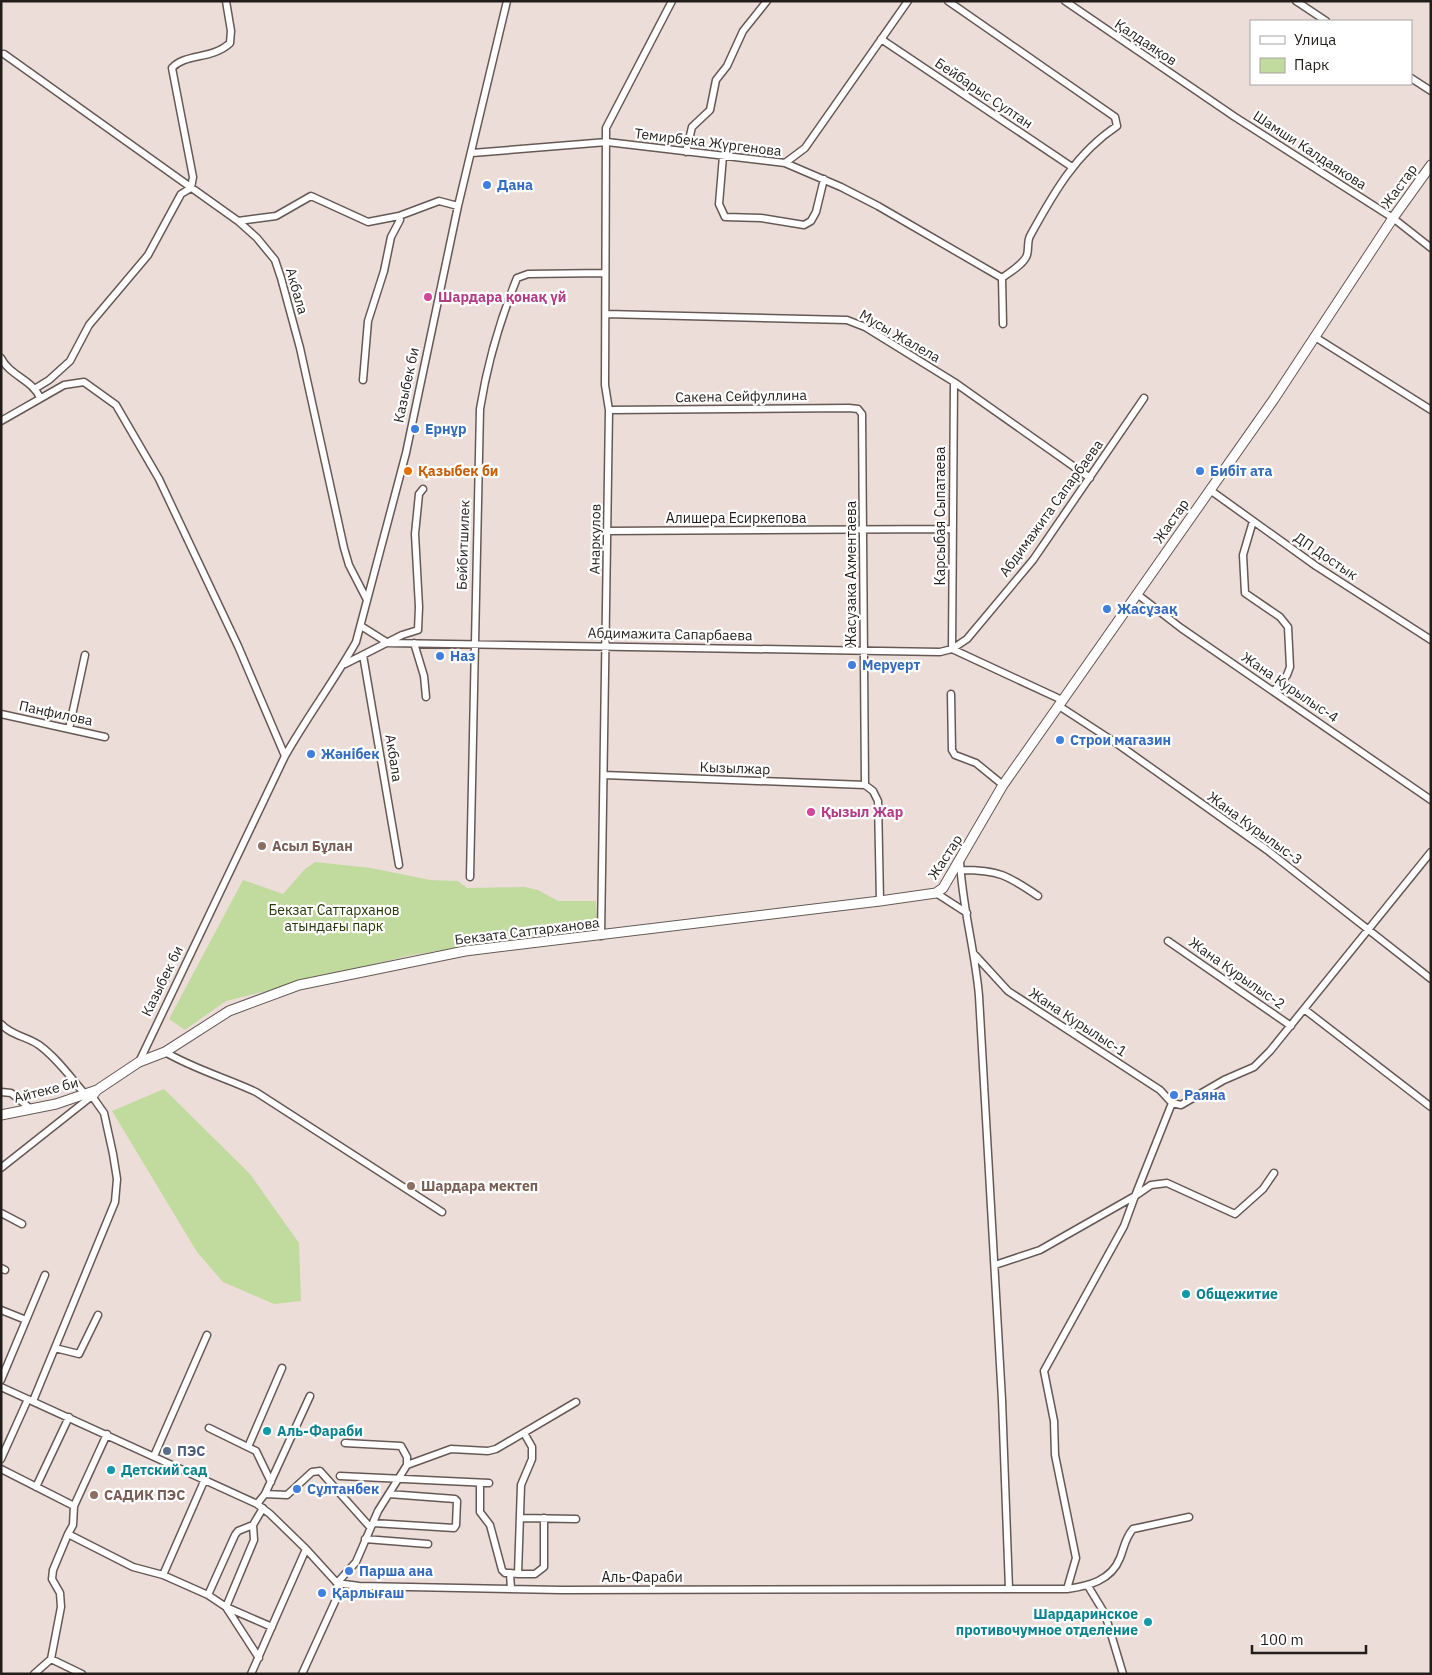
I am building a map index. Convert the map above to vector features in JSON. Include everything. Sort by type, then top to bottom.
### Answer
[{"type":"street","points":[[36,388],[49,380],[70,361],[89,325],[148,255],[181,194],[191,188],[193,177],[172,68],[178,62],[216,54],[230,43],[226,1]]},
{"type":"street","name":"Казыбек би","points":[[139,1062],[285,756],[309,714],[344,664],[356,642],[406,453],[458,206],[507,1]]},
{"type":"street","name":"Анаркулов","points":[[601,936],[609,410],[605,385],[607,122],[672,1]]},
{"type":"street","points":[[686,152],[692,127],[710,110],[716,80],[727,66],[743,31],[767,1]]},
{"type":"street","points":[[785,163],[805,148],[908,1]]},
{"type":"street","points":[[948,1],[1115,117],[1117,126],[1085,153],[1072,167],[1028,239],[1025,258],[1002,278],[1003,324]]},
{"type":"street","name":"Қалдаяқов","points":[[1065,1],[1214,103]]},
{"type":"street","points":[[1296,1],[1324,20]]},
{"type":"street","name":"Бейбарыс Султан","points":[[881,39],[1072,167]]},
{"type":"street","name":"Акбала","points":[[4,54],[238,221],[257,238],[275,260],[282,278],[300,348],[344,548],[349,565],[367,600]]},
{"type":"street","points":[[1412,79],[1431,92]]},
{"type":"street","name":"Шамши Калдаякова","points":[[1214,103],[1393,218],[1431,248]]},
{"type":"street","name":"Темирбека Жүргенова","points":[[472,153],[607,142],[785,163],[824,179],[878,206],[1002,278]]},
{"type":"street","points":[[723,156],[719,204],[725,217],[732,219],[761,218],[804,224],[811,221],[816,212],[824,179]]},
{"type":"street","name":"Жастар","points":[[936,893],[950,880],[960,865],[1003,785],[1210,490],[1315,337],[1393,218],[1431,165]]},
{"type":"street","points":[[238,221],[276,216],[311,196],[351,212],[364,221],[399,216],[440,201],[458,206]]},
{"type":"street","points":[[363,380],[368,321],[384,271],[391,237],[400,220],[399,216]]},
{"type":"street","name":"Бейбитшилек","points":[[470,877],[473,645],[480,410],[485,379],[517,278],[528,274],[606,273]]},
{"type":"street","name":"Мусы Жалела","points":[[606,314],[847,320],[865,327],[954,382],[1090,478]]},
{"type":"street","points":[[1315,337],[1431,410]]},
{"type":"street","points":[[1,358],[10,369],[36,388],[40,398]]},
{"type":"street","points":[[1,421],[64,384],[84,382],[116,405],[159,479],[238,646],[285,756]]},
{"type":"street","name":"Карсыбая Сыпатаева","points":[[952,649],[951,529],[954,382]]},
{"type":"street","name":"Абдимажита Сапарбаева","points":[[388,643],[940,652],[952,649],[967,639],[1032,560],[1144,398]]},
{"type":"street","name":"Сакена Сейфуллина","points":[[609,410],[849,408],[858,410],[863,422]]},
{"type":"street","name":"Жасузака Ахментаева","points":[[863,422],[865,785]]},
{"type":"street","points":[[344,664],[402,635],[418,630],[420,627],[414,534],[420,494],[423,489]]},
{"type":"street","name":"ДП Достык","points":[[1210,490],[1316,566],[1431,640]]},
{"type":"street","points":[[1253,521],[1243,556],[1245,593],[1280,617],[1288,627],[1290,667],[1287,675],[1274,692]]},
{"type":"street","name":"Алишера Есиркепова","points":[[607,531],[951,529]]},
{"type":"street","name":"Жана Курылыс-4","points":[[1137,594],[1181,628],[1431,800]]},
{"type":"street","points":[[361,626],[388,643]]},
{"type":"street","points":[[414,644],[424,676],[426,697]]},
{"type":"street","points":[[952,649],[1060,703]]},
{"type":"street","name":"Акбала","points":[[363,655],[399,865]]},
{"type":"street","points":[[69,729],[85,656]]},
{"type":"street","points":[[951,694],[952,750],[955,755],[976,763],[1003,785]]},
{"type":"street","name":"Жана Курылыс-3","points":[[1060,703],[1267,850],[1431,979]]},
{"type":"street","name":"Панфилова","points":[[1,714],[105,737]]},
{"type":"street","name":"Кызылжар","points":[[604,775],[865,785]]},
{"type":"street","points":[[865,785],[873,791],[878,801],[880,901]]},
{"type":"street","points":[[1067,1589],[1076,1558],[1055,1455],[1054,1421],[1044,1371],[1124,1226],[1172,1103],[1181,1105],[1190,1102],[1224,1080],[1254,1067],[1291,1026],[1367,929],[1431,852]]},
{"type":"street","points":[[1009,1589],[1007,1490],[995,1265],[975,955],[966,913],[960,865],[1000,873],[1038,896]]},
{"type":"street","points":[[936,893],[966,913]]},
{"type":"street","name":"Бекзата Саттарханова","points":[[139,1062],[165,1052],[229,1011],[299,986],[464,951],[601,936],[936,893]]},
{"type":"street","name":"Жана Курылыс-2","points":[[1168,941],[1291,1026]]},
{"type":"street","name":"Жана Курылыс-1","points":[[975,955],[1008,991],[1160,1090],[1172,1103]]},
{"type":"street","points":[[1304,1009],[1431,1107]]},
{"type":"street","points":[[1,1024],[10,1033],[30,1040],[50,1054],[92,1094],[104,1113],[117,1179],[115,1202],[55,1348],[1,1459]]},
{"type":"street","points":[[165,1052],[190,1067],[227,1079],[256,1092],[442,1212]]},
{"type":"street","points":[[1,1168],[92,1094],[139,1062]]},
{"type":"street","points":[[1,1092],[11,1093],[32,1109]]},
{"type":"street","name":"Айтеке би","points":[[1,1115],[92,1094]]},
{"type":"street","points":[[995,1265],[1040,1250],[1151,1185],[1167,1183],[1236,1214],[1263,1189],[1274,1173]]},
{"type":"street","points":[[1,1213],[22,1224]]},
{"type":"street","points":[[1,1380],[45,1275]]},
{"type":"street","points":[[1,1310],[26,1320]]},
{"type":"street","points":[[55,1348],[79,1354],[98,1315]]},
{"type":"street","points":[[154,1456],[207,1335]]},
{"type":"street","points":[[248,1447],[282,1368]]},
{"type":"street","points":[[1,1387],[205,1479],[260,1506],[306,1549],[337,1583],[338,1595],[302,1674]]},
{"type":"street","points":[[226,1607],[254,1540],[253,1525],[260,1506],[310,1396]]},
{"type":"street","points":[[407,1465],[451,1449],[488,1451],[496,1449],[576,1402]]},
{"type":"street","points":[[36,1487],[69,1417]]},
{"type":"street","points":[[208,1428],[259,1454],[271,1482]]},
{"type":"street","points":[[518,1574],[521,1485],[532,1459],[532,1447],[524,1433]]},
{"type":"street","points":[[34,1674],[51,1659],[61,1607],[60,1593],[52,1579],[53,1570],[73,1525],[74,1506],[107,1434]]},
{"type":"street","points":[[337,1583],[356,1562],[372,1525],[407,1465],[405,1451],[401,1446],[345,1443]]},
{"type":"street","points":[[1,1470],[74,1506]]},
{"type":"street","points":[[265,1494],[287,1495],[312,1472],[320,1471],[372,1525],[454,1528],[456,1525],[457,1501],[454,1499],[389,1494]]},
{"type":"street","points":[[340,1476],[489,1483]]},
{"type":"street","points":[[162,1576],[205,1479]]},
{"type":"street","points":[[480,1483],[480,1512],[490,1525],[502,1570],[505,1573],[535,1574],[544,1567],[544,1518]]},
{"type":"street","name":"Аль-Фараби","points":[[337,1583],[359,1586],[511,1589],[1067,1589],[1088,1586],[1108,1575],[1119,1561],[1128,1535],[1133,1529],[1189,1517]]},
{"type":"street","points":[[520,1518],[576,1519]]},
{"type":"street","points":[[208,1595],[235,1535],[238,1531],[253,1525]]},
{"type":"street","points":[[68,1534],[133,1567],[162,1576],[208,1595],[226,1607],[272,1627]]},
{"type":"street","points":[[365,1539],[428,1544]]},
{"type":"street","points":[[251,1674],[306,1549]]},
{"type":"street","points":[[510,1573],[511,1589]]},
{"type":"street","points":[[1088,1586],[1104,1614],[1122,1673]]},
{"type":"street","points":[[226,1607],[259,1658]]},
{"type":"street","points":[[51,1659],[82,1674]]},
{"type":"green space","name":"Бекзат Саттарханов атындағы парк","points":[[315,862],[371,868],[430,880],[458,881],[467,888],[525,887],[538,890],[558,901],[596,901],[597,928],[484,943],[407,956],[226,1001],[185,1030],[169,1019],[243,880],[283,894],[305,869]]},
{"type":"green space","points":[[164,1089],[250,1174],[299,1243],[301,1301],[274,1304],[223,1282],[197,1252],[112,1111]]},
{"type":"place","name":"Дана","points":[[487,185]]},
{"type":"place","name":"Шардара қонақ үй","points":[[428,297]]},
{"type":"place","name":"Ернұр","points":[[415,429]]},
{"type":"place","name":"Қазыбек би","points":[[408,471]]},
{"type":"place","name":"Бибіт ата","points":[[1200,471]]},
{"type":"place","name":"Жасұзақ","points":[[1107,609]]},
{"type":"place","name":"Наз","points":[[440,656]]},
{"type":"place","name":"Меруерт","points":[[852,665]]},
{"type":"place","name":"Строи магазин","points":[[1060,740]]},
{"type":"place","name":"Жәнібек","points":[[311,754]]},
{"type":"place","name":"Қызыл Жар","points":[[811,812]]},
{"type":"place","name":"Асыл Бұлан","points":[[262,846]]},
{"type":"place","name":"Раяна","points":[[1174,1095]]},
{"type":"place","name":"Шардара мектеп","points":[[411,1186]]},
{"type":"place","name":"Общежитие","points":[[1186,1294]]},
{"type":"place","name":"Аль-Фараби","points":[[267,1431]]},
{"type":"place","name":"ПЭС","points":[[167,1451]]},
{"type":"place","name":"Детский сад","points":[[111,1470]]},
{"type":"place","name":"Сұлтанбек","points":[[297,1489]]},
{"type":"place","name":"САДИК ПЭС","points":[[94,1495]]},
{"type":"place","name":"Парша ана","points":[[349,1571]]},
{"type":"place","name":"Қарлығаш","points":[[322,1593]]},
{"type":"place","name":"Шардаринское противочумное отделение","points":[[1148,1622]]}]
